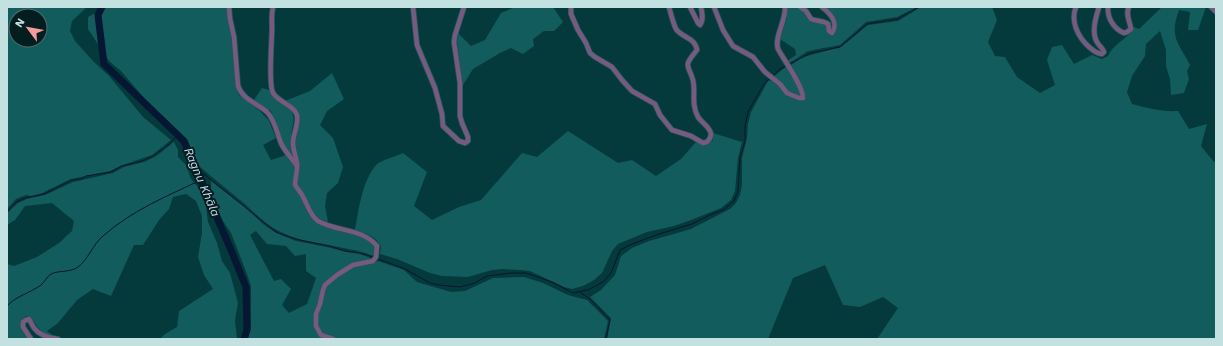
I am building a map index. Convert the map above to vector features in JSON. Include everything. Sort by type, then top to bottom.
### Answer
[{"type":"street","points":[[229,7],[234,37],[238,86],[240,91],[248,99],[268,113],[284,149],[297,168]]},
{"type":"street","points":[[273,7],[271,20],[272,92],[294,110],[297,115],[293,143],[297,168],[295,185],[301,192],[314,218],[318,221],[365,235],[377,246],[376,256],[373,261],[353,265],[325,285],[316,314],[316,326],[321,335],[333,339]]},
{"type":"street","points":[[413,7],[417,45],[435,88],[442,114],[443,126],[459,141],[465,143],[468,141],[468,137],[460,116],[460,83],[454,42],[464,7]]},
{"type":"street","points":[[571,7],[571,14],[590,53],[612,67],[632,91],[655,104],[660,114],[672,130],[691,136],[702,143],[707,142],[710,139],[710,130],[699,118],[696,112],[693,100],[693,79],[688,67],[688,62],[697,50],[696,46],[693,41],[676,29],[669,7]]},
{"type":"street","points":[[690,7],[700,25],[702,23],[703,16],[701,7]]},
{"type":"street","points":[[714,7],[723,30],[734,46],[753,57],[788,93],[802,98],[803,94],[797,81],[776,44],[785,14],[785,7]]},
{"type":"street","points":[[800,7],[806,11],[811,19],[828,24],[829,31],[832,33],[834,29],[833,17],[822,7]]},
{"type":"street","points":[[1076,7],[1074,18],[1079,35],[1097,54],[1102,54],[1104,50],[1097,44],[1094,32],[1099,7]]},
{"type":"street","points":[[1108,7],[1108,15],[1110,20],[1117,29],[1124,33],[1131,29],[1127,15],[1127,9],[1129,7]]},
{"type":"street","points":[[1211,7],[1216,12]]},
{"type":"street","points":[[31,339],[23,326],[23,322],[29,319],[34,328],[39,332],[47,337],[58,339]]},
{"type":"shaded area","points":[[7,7],[87,7],[72,21],[70,31],[75,41],[109,76],[143,117],[171,140],[152,155],[110,171],[71,179],[42,193],[32,196],[26,195],[16,199],[7,209]]},
{"type":"shaded area","points":[[105,7],[227,7],[233,46],[236,88],[239,95],[260,111],[269,121],[276,138],[263,145],[271,160],[286,155],[296,168],[293,184],[310,216],[316,222],[333,229],[361,236],[369,241],[375,248],[374,256],[350,249],[300,239],[273,228],[199,166],[194,154],[180,133],[165,120],[121,71],[109,61],[88,29],[88,17]]},
{"type":"shaded area","points":[[515,7],[553,7],[563,22],[554,31],[544,31],[533,39],[534,46],[523,54],[511,48],[473,69],[463,85],[457,42],[458,33],[471,46],[485,40],[501,13]]},
{"type":"shaded area","points":[[787,7],[798,8],[802,10],[808,19],[826,24],[830,33],[836,26],[824,7],[917,7],[897,17],[866,22],[840,45],[808,51],[788,64],[787,61],[796,55],[795,49],[780,39],[787,17]]},
{"type":"shaded area","points":[[921,7],[992,7],[997,20],[988,42],[995,56],[1005,57],[1017,77],[1040,93],[1055,85],[1047,60],[1052,47],[1062,45],[1074,64],[1092,55],[1102,59],[1108,56],[1113,48],[1128,35],[1134,27],[1139,29],[1162,7],[1206,7],[1198,30],[1188,30],[1190,12],[1179,10],[1176,19],[1176,39],[1190,65],[1187,71],[1189,79],[1184,93],[1171,95],[1170,79],[1166,66],[1166,50],[1160,31],[1146,44],[1145,56],[1132,76],[1127,92],[1132,104],[1160,110],[1178,111],[1189,129],[1207,124],[1201,146],[1214,162],[1216,160],[1216,339],[877,339],[898,308],[883,297],[860,307],[843,305],[825,265],[793,278],[768,339],[607,339],[611,318],[590,297],[601,290],[615,275],[621,256],[632,248],[649,241],[691,229],[730,209],[736,203],[740,195],[742,184],[742,158],[751,112],[768,81],[773,80],[784,91],[805,98],[791,65],[803,57],[841,47],[868,25],[898,21]]},
{"type":"shaded area","points":[[787,66],[796,82],[801,96],[795,95],[788,91],[779,80],[773,77]]},
{"type":"shaded area","points":[[332,73],[344,99],[327,111],[320,125],[333,138],[343,167],[338,183],[327,193],[325,206],[328,222],[315,215],[297,184],[295,145],[298,112],[294,107],[285,101],[310,91]]},
{"type":"shaded area","points":[[262,88],[269,90],[276,100],[289,109],[293,115],[294,120],[291,143],[296,162],[282,142],[271,111],[254,100]]},
{"type":"shaded area","points":[[568,131],[618,163],[632,160],[656,176],[681,159],[696,142],[705,144],[711,142],[713,140],[713,133],[742,142],[738,158],[735,191],[731,200],[721,208],[674,226],[647,232],[618,244],[612,251],[602,273],[594,280],[583,286],[572,289],[564,287],[530,271],[503,269],[492,270],[468,277],[442,276],[430,273],[397,259],[380,254],[381,246],[373,237],[355,230],[360,204],[368,178],[377,164],[382,161],[403,153],[427,172],[414,206],[432,220],[459,207],[481,200],[522,153],[537,157]]},
{"type":"shaded area","points":[[174,142],[178,150],[178,157],[186,165],[191,179],[200,190],[206,206],[208,222],[217,243],[222,261],[230,273],[238,303],[235,320],[237,339],[160,339],[165,334],[177,327],[179,311],[213,289],[204,275],[198,257],[202,233],[202,216],[196,201],[186,194],[173,197],[169,209],[159,220],[143,245],[134,245],[111,296],[93,289],[77,300],[58,323],[47,331],[55,337],[43,332],[38,328],[31,317],[26,316],[20,323],[23,331],[29,339],[7,339],[7,264],[14,266],[37,257],[59,243],[72,231],[74,221],[52,203],[25,206],[15,220],[7,225],[7,213],[18,203],[27,199],[45,195],[73,182],[113,173],[124,167],[144,162],[155,157]]},
{"type":"shaded area","points":[[211,181],[276,233],[296,241],[360,254],[373,259],[371,261],[357,263],[324,284],[314,326],[316,331],[328,339],[248,339],[251,328],[251,286],[231,233],[223,221],[211,196]],"holes":[[[256,231],[267,244],[286,246],[295,256],[306,254],[306,271],[316,278],[307,304],[289,313],[282,305],[291,289],[281,279],[274,281],[250,235]]]},
{"type":"shaded area","points":[[378,261],[404,270],[417,282],[451,292],[465,291],[493,278],[524,277],[543,283],[568,295],[587,300],[608,321],[604,339],[336,339],[321,333],[318,326],[317,317],[322,304],[324,290],[328,284],[356,266]]},
{"type":"waterway","name":"Ragnu Khāla","points":[[102,7],[98,15],[104,64],[184,141],[231,250],[246,287],[247,330],[244,339]]},
{"type":"waterway","points":[[789,64],[811,53],[840,47],[867,24],[898,19],[917,8]]},
{"type":"waterway","points":[[773,76],[780,69],[786,66]]},
{"type":"waterway","points":[[378,259],[403,268],[430,283],[439,285],[460,287],[475,283],[487,276],[526,273],[552,282],[573,293],[588,290],[603,282],[611,273],[620,250],[659,234],[692,224],[723,210],[734,201],[738,191],[740,158],[745,141],[745,126],[748,112],[764,84],[770,78]]},
{"type":"waterway","points":[[7,212],[16,202],[25,198],[44,194],[72,180],[111,172],[122,166],[142,161],[153,156],[167,146],[178,135]]},
{"type":"waterway","points":[[195,167],[276,232],[295,239],[373,257]]},
{"type":"waterway","points":[[7,306],[41,285],[51,274],[78,267],[82,264],[99,239],[125,219],[201,180]]},
{"type":"waterway","points":[[581,293],[590,299],[610,320],[606,339]]}]
